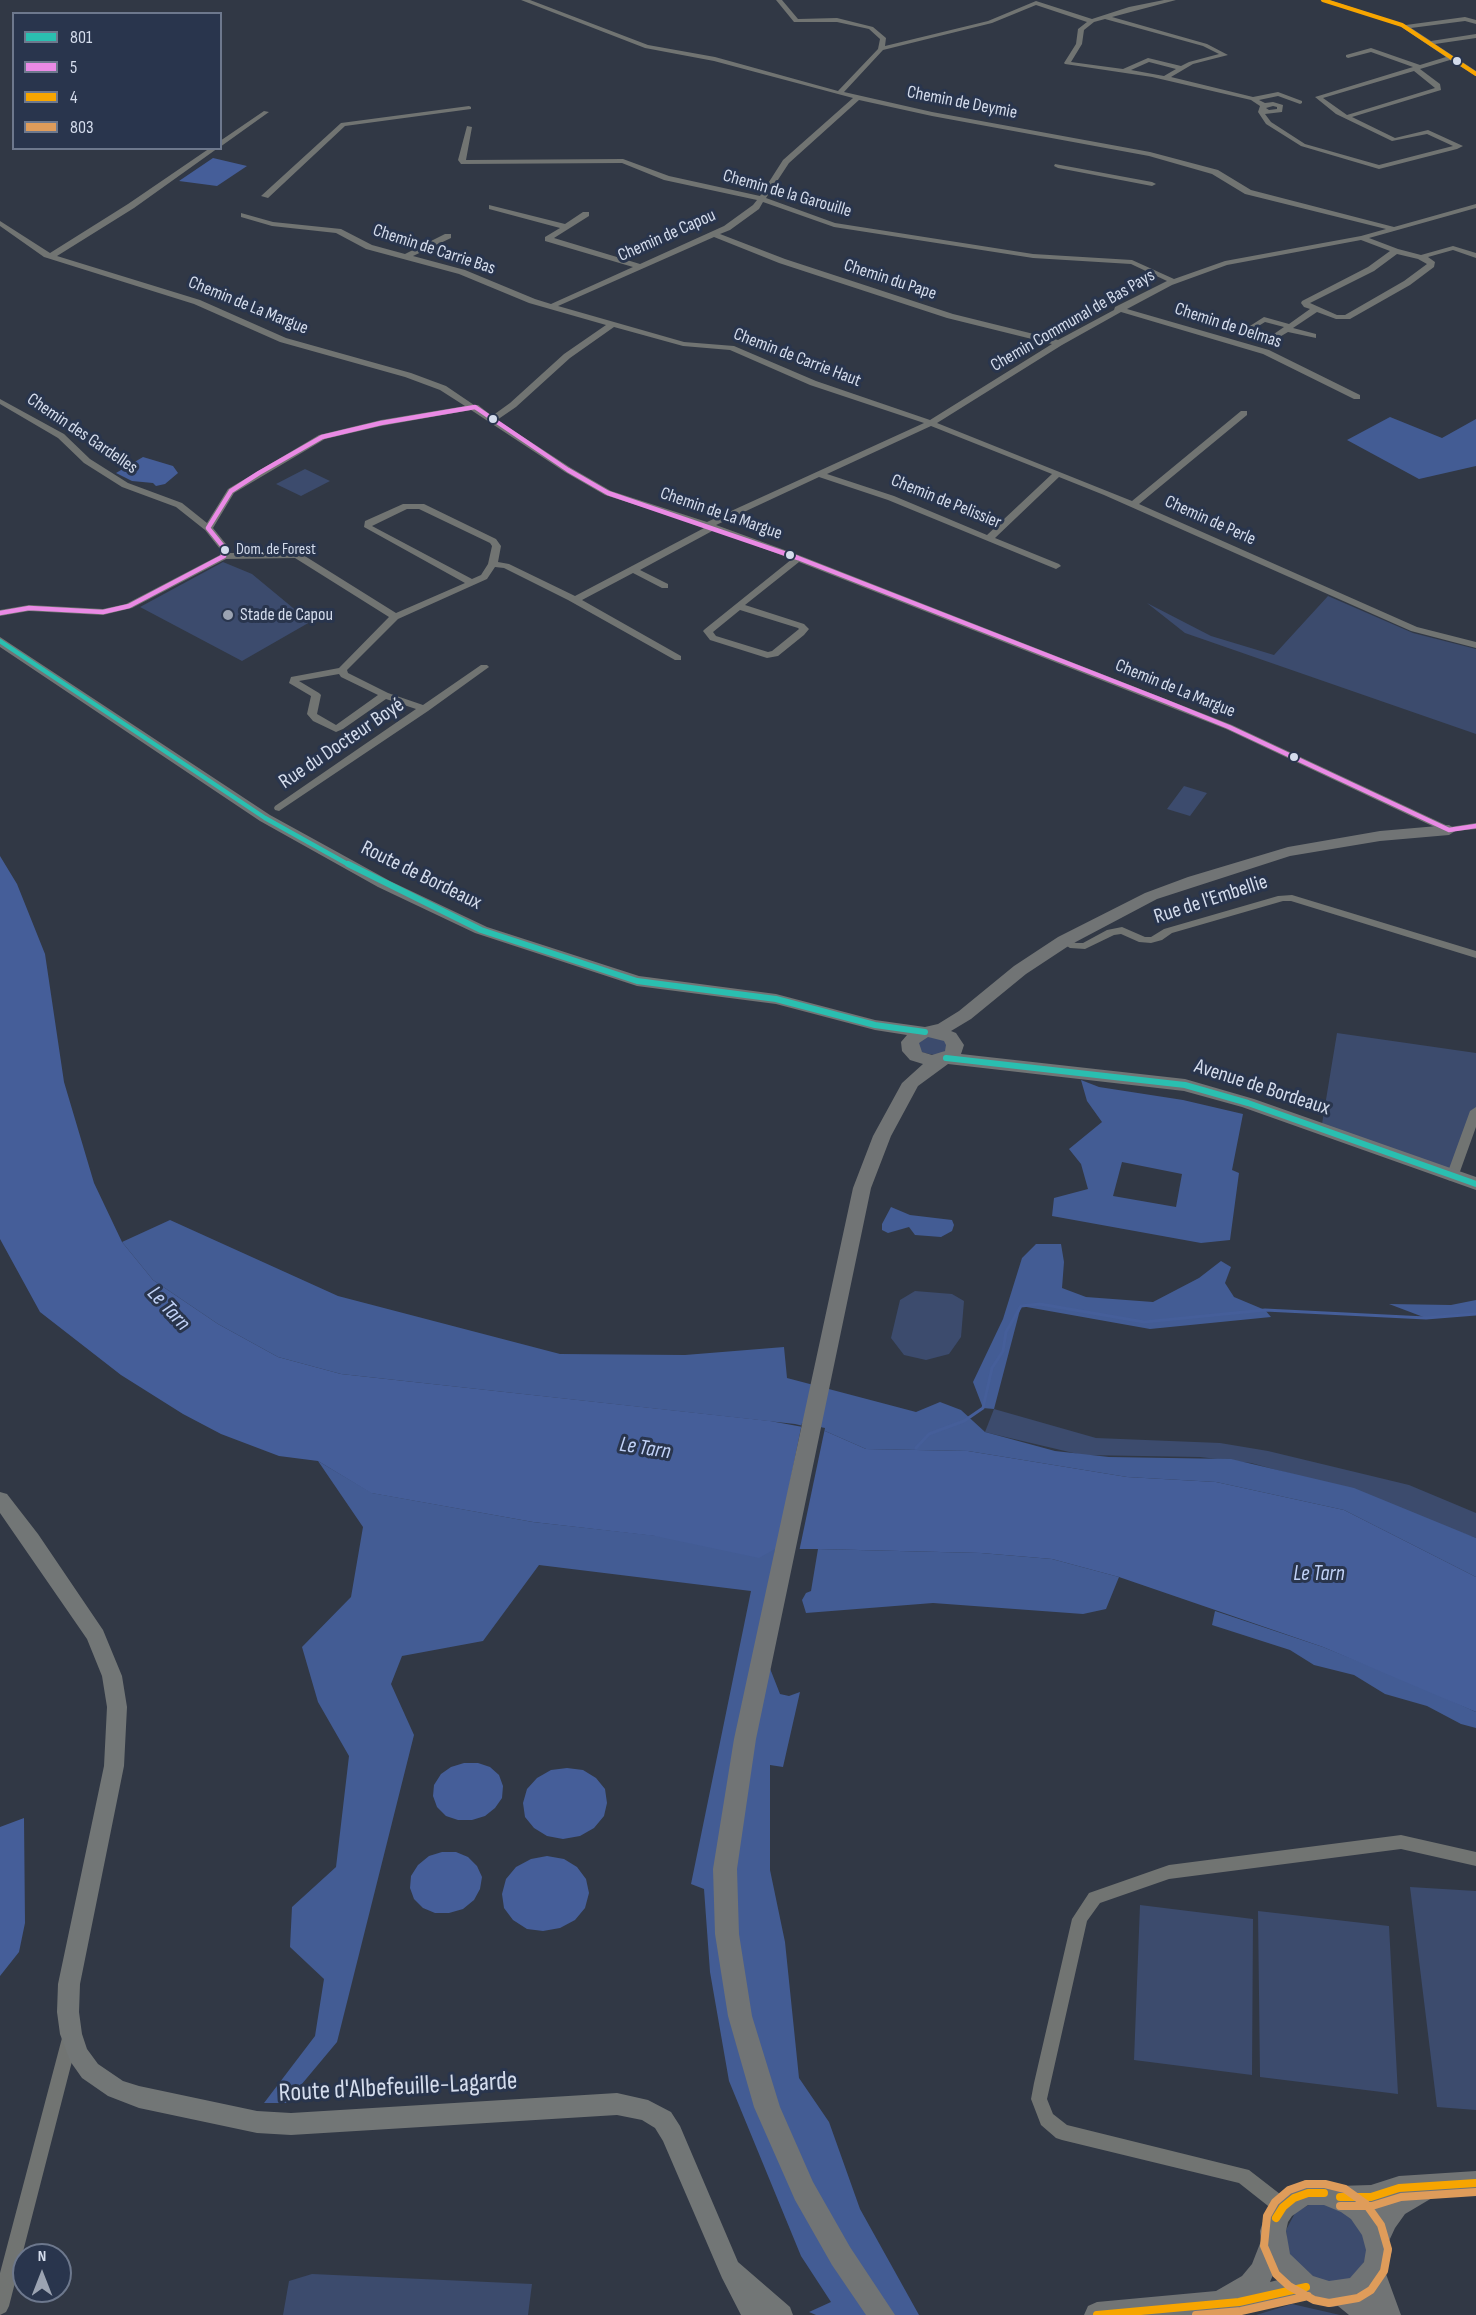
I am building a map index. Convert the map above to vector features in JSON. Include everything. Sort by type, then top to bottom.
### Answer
[{"type":"main road","name":"Route de Bordeaux","points":[[0,641],[265,818],[369,876],[461,922],[520,945],[624,978],[670,987],[776,999],[875,1025],[927,1032],[951,1039]]},
{"type":"main road","points":[[882,2315],[841,2256],[804,2191],[767,2107],[740,2016],[727,1935],[725,1869],[745,1739],[828,1343],[866,1176],[886,1128],[911,1083],[915,1064],[911,1051],[911,1039],[944,1028],[965,1015],[1020,970],[1064,941],[1151,896],[1239,866],[1332,843],[1449,830]]},
{"type":"main road","points":[[911,1083],[928,1068],[954,1051],[951,1039],[965,1015]]},
{"type":"main road","name":"Route de Bordeaux","points":[[875,1025],[911,1051]]},
{"type":"main road","name":"Avenue de Bordeaux","points":[[951,1039],[964,1049],[992,1062]]},
{"type":"main road","name":"Avenue de Bordeaux","points":[[911,1051],[924,1060],[992,1062],[1185,1085],[1248,1103],[1476,1184]]},
{"type":"main road","name":"Route d'Albefeuille-Lagarde","points":[[0,1500],[31,1539],[96,1636],[112,1676],[117,1707],[114,1766],[81,1916],[69,1984],[68,2012],[71,2034],[78,2054],[90,2071],[116,2089],[139,2097],[258,2122],[325,2124],[617,2104],[648,2111],[663,2121],[677,2144],[730,2270],[754,2315]]},
{"type":"main road","points":[[1213,2304],[1239,2294],[1261,2273],[1273,2244],[1274,2224],[1283,2207],[1294,2198],[1308,2193],[1324,2193],[1340,2197],[1371,2197],[1399,2188],[1476,2183]]},
{"type":"main road","points":[[1377,2239],[1386,2219],[1396,2205],[1431,2186]]},
{"type":"main road","points":[[1273,2244],[1284,2269],[1306,2287],[1329,2294],[1341,2294],[1359,2286],[1373,2273],[1378,2255],[1377,2239],[1367,2219],[1340,2197]]},
{"type":"main road","name":"Route d'Albefeuille-Lagarde","points":[[730,2270],[781,2315]]},
{"type":"main road","points":[[1373,2273],[1388,2315]]},
{"type":"main road","points":[[1097,2315],[1249,2300],[1306,2287]]},
{"type":"main road","points":[[1341,2294],[1352,2299],[1368,2315]]},
{"type":"street","name":"Chemin de Deymie","points":[[524,0],[647,47],[715,59],[858,98],[1150,154],[1215,172],[1248,192],[1394,229]]},
{"type":"street","points":[[779,0],[796,21],[837,20],[871,28],[883,38],[881,49]]},
{"type":"street","points":[[1173,0],[1092,21],[1081,29],[1079,44],[1067,63],[1165,78],[1253,99],[1278,94],[1300,102]]},
{"type":"street","points":[[1323,0],[1352,7],[1404,27],[1476,74]]},
{"type":"street","points":[[839,93],[881,49],[990,22],[1036,3],[1092,21]]},
{"type":"street","points":[[1106,17],[1205,45],[1225,55],[1191,63],[1165,78]]},
{"type":"street","points":[[1404,27],[1465,19],[1476,22]]},
{"type":"street","points":[[1430,43],[1476,36]]},
{"type":"street","points":[[1348,56],[1387,45]]},
{"type":"street","points":[[1346,117],[1439,89],[1438,85],[1417,67],[1371,50]]},
{"type":"street","points":[[1253,99],[1264,108],[1279,109],[1453,57]]},
{"type":"street","points":[[1124,71],[1148,60],[1181,68]]},
{"type":"street","points":[[1264,108],[1263,117],[1272,126],[1309,147],[1379,167],[1459,146],[1428,132],[1395,140],[1346,117],[1320,96]]},
{"type":"street","name":"Chemin de Capou","points":[[550,307],[638,266],[716,235],[756,207],[786,162],[858,98]]},
{"type":"street","points":[[265,196],[343,124],[469,108]]},
{"type":"street","points":[[1272,126],[1279,109]]},
{"type":"street","points":[[222,144],[266,112]]},
{"type":"street","name":"Chemin de la Garouille","points":[[469,127],[462,160],[465,162],[623,161],[667,178],[762,199],[834,225],[1033,256],[1131,262],[1173,281]]},
{"type":"street","points":[[51,256],[86,236],[212,150]]},
{"type":"street","points":[[1058,166],[1152,184]]},
{"type":"street","name":"Chemin Communal de Bas Pays","points":[[575,600],[711,526],[931,423],[1059,343],[1173,281],[1224,263],[1362,238],[1476,206]]},
{"type":"street","points":[[492,207],[567,227]]},
{"type":"street","points":[[586,214],[548,239],[638,266]]},
{"type":"street","name":"Chemin de Carrie Bas","points":[[244,215],[272,224],[338,231],[369,247],[462,272],[550,307],[614,323]]},
{"type":"street","name":"Chemin de La Margue","points":[[0,223],[51,256],[197,302],[283,340],[408,375],[443,388],[568,470],[608,493],[711,526],[798,558],[1201,715],[1449,830]]},
{"type":"street","name":"Chemin du Pape","points":[[716,235],[782,261],[950,316],[1059,343]]},
{"type":"street","points":[[405,257],[448,236]]},
{"type":"street","points":[[1362,238],[1396,251],[1421,257],[1431,262],[1431,265],[1407,283],[1347,317],[1336,317],[1305,303],[1371,269],[1396,251]]},
{"type":"street","points":[[1421,257],[1453,248],[1476,256]]},
{"type":"street","name":"Chemin de Delmas","points":[[1118,309],[1257,349],[1357,397]]},
{"type":"street","points":[[1257,349],[1316,309]]},
{"type":"street","points":[[1272,339],[1246,331],[1264,319],[1313,336]]},
{"type":"street","points":[[492,420],[513,405],[567,356],[614,323]]},
{"type":"street","name":"Chemin de Carrie Haut","points":[[614,323],[683,344],[731,348],[813,383],[931,423]]},
{"type":"street","name":"Chemin des Gardelles","points":[[0,401],[61,436],[87,461],[126,485],[179,506],[208,528]]},
{"type":"street","points":[[224,556],[225,549],[208,528],[231,491],[322,437],[381,423],[475,407]]},
{"type":"street","points":[[1133,504],[1244,413]]},
{"type":"street","name":"Chemin de Perle","points":[[931,423],[1133,504],[1421,632],[1476,645]]},
{"type":"street","points":[[990,537],[1058,473]]},
{"type":"street","name":"Chemin de Pelissier","points":[[821,475],[864,488],[990,537],[1056,566]]},
{"type":"street","points":[[342,670],[395,617],[472,583],[484,577],[493,564],[497,546],[493,541],[421,506],[406,506],[368,523],[368,528],[374,532],[472,583]]},
{"type":"street","points":[[0,613],[29,608],[103,612],[129,606],[224,556],[297,555],[395,617]]},
{"type":"street","points":[[741,607],[801,626],[804,629],[775,654],[767,655],[713,638],[708,631],[741,607],[744,600],[798,558]]},
{"type":"street","points":[[493,564],[506,566],[575,600],[678,658]]},
{"type":"street","points":[[633,570],[665,586]]},
{"type":"street","name":"Rue du Docteur Boyé","points":[[279,808],[484,667]]},
{"type":"street","name":"Rue du Docteur Boyé","points":[[385,695],[336,729],[316,719],[312,714],[316,695],[294,683],[294,678],[342,670],[344,675],[385,695],[425,709]]},
{"type":"street","points":[[1449,830],[1476,826]]},
{"type":"street","name":"Rue de l'Embellie","points":[[1064,941],[1074,946],[1085,946],[1111,932],[1122,930],[1143,940],[1151,940],[1168,931],[1282,898],[1292,898],[1476,955]]},
{"type":"street","points":[[1452,1177],[1476,1111]]},
{"type":"street","points":[[1283,2207],[1243,2176],[1062,2132],[1047,2119],[1039,2099],[1080,1919],[1095,1898],[1169,1872],[1401,1842],[1441,1849],[1476,1859]]},
{"type":"street","points":[[0,2306],[71,2034]]},
{"type":"shaded area","points":[[1390,417],[1442,438],[1476,419],[1476,466],[1419,479],[1347,440]]},
{"type":"shaded area","points":[[305,469],[330,481],[301,496],[276,484]]},
{"type":"shaded area","name":"Stade de Capou","points":[[223,562],[252,574],[310,622],[242,661],[140,607]]},
{"type":"shaded area","points":[[1328,596],[1413,633],[1476,649],[1476,734],[1185,633],[1147,603],[1211,636],[1274,655]]},
{"type":"shaded area","points":[[1184,786],[1207,793],[1190,816],[1167,809]]},
{"type":"shaded area","points":[[1337,1033],[1476,1053],[1476,1111],[1452,1177],[1321,1130]]},
{"type":"shaded area","points":[[924,1036],[945,1039],[949,1048],[938,1056],[917,1051],[915,1043]]},
{"type":"shaded area","points":[[1081,1080],[1099,1087],[1183,1100],[1243,1114],[1232,1170],[1239,1173],[1230,1240],[1201,1243],[1052,1216],[1054,1198],[1088,1189],[1081,1164],[1069,1149],[1102,1122],[1087,1101]],"holes":[[[1122,1162],[1182,1174],[1176,1207],[1113,1196]]]},
{"type":"shaded area","points":[[891,1207],[910,1215],[952,1220],[954,1225],[952,1231],[941,1237],[915,1235],[909,1227],[888,1233],[882,1230],[882,1224]]},
{"type":"shaded area","points":[[170,1220],[338,1296],[560,1354],[685,1355],[784,1347],[787,1378],[916,1412],[940,1402],[961,1410],[985,1432],[1055,1451],[1109,1457],[1231,1459],[1354,1488],[1476,1538],[1476,1577],[1344,1510],[1216,1482],[1127,1477],[968,1451],[866,1449],[825,1431],[795,1424],[341,1374],[278,1357],[218,1324],[153,1280],[122,1242]]},
{"type":"shaded area","points":[[1036,1244],[1061,1244],[1064,1262],[1062,1288],[1086,1297],[1153,1302],[1199,1278],[1221,1261],[1231,1267],[1225,1283],[1234,1297],[1265,1310],[1271,1317],[1150,1329],[1021,1306],[994,1409],[983,1408],[973,1382],[1003,1319],[1022,1258]]},
{"type":"shaded area","points":[[915,1291],[952,1294],[964,1301],[961,1337],[949,1354],[926,1360],[904,1355],[891,1338],[900,1300]]},
{"type":"shaded area","points":[[1476,1300],[1476,1314],[1426,1318],[1389,1304],[1451,1305]]},
{"type":"shaded area","points":[[994,1409],[1096,1438],[1220,1443],[1268,1451],[1409,1485],[1476,1513],[1476,1538],[1310,1479],[1251,1463],[1200,1457],[1082,1455],[985,1432]]},
{"type":"shaded area","points":[[318,1461],[372,1493],[533,1522],[775,1549],[769,1666],[780,1694],[789,1696],[800,1692],[783,1767],[770,1765],[770,1870],[785,1942],[799,2078],[829,2122],[860,2209],[919,2315],[816,2315],[809,2312],[831,2302],[801,2256],[729,2081],[710,1972],[704,1889],[691,1884],[751,1591],[539,1565],[483,1641],[402,1656],[391,1684],[414,1735],[337,2042],[286,2103],[264,2103],[315,2036],[324,1979],[290,1947],[292,1907],[336,1867],[349,1756],[318,1702],[302,1647],[351,1597],[363,1527]]},
{"type":"shaded area","points":[[818,1549],[981,1553],[1052,1559],[1119,1577],[1106,1609],[1083,1614],[933,1603],[806,1613],[802,1600],[806,1593],[811,1591]]},
{"type":"shaded area","points":[[1215,1611],[1323,1647],[1419,1686],[1476,1712],[1476,1728],[1461,1724],[1427,1706],[1385,1694],[1354,1675],[1314,1665],[1290,1650],[1212,1625]]},
{"type":"shaded area","points":[[1410,1887],[1476,1891],[1476,2110],[1437,2107]]},
{"type":"shaded area","points":[[1140,1905],[1253,1919],[1252,2075],[1134,2060]]},
{"type":"shaded area","points":[[1258,1911],[1389,1926],[1398,2094],[1260,2077]]},
{"type":"shaded area","points":[[1312,2203],[1334,2205],[1361,2225],[1369,2255],[1352,2279],[1331,2283],[1310,2276],[1293,2260],[1288,2251],[1286,2230],[1295,2213]]},
{"type":"shaded area","points":[[312,2274],[532,2284],[528,2315],[283,2315],[289,2281]]},
{"type":"shaded area","points":[[1292,2304],[1340,2315],[1256,2315]]},
{"type":"water","points":[[213,158],[247,166],[217,186],[179,181]]},
{"type":"water","points":[[143,457],[173,466],[178,473],[165,484],[156,486],[153,483],[132,481],[116,473]]},
{"type":"water","name":"Le Tarn","points":[[0,856],[17,884],[45,954],[64,1082],[94,1183],[122,1242],[153,1280],[218,1324],[278,1357],[341,1374],[770,1421],[825,1431],[866,1449],[968,1451],[1127,1477],[1216,1482],[1344,1510],[1476,1577],[1476,1712],[1323,1647],[1119,1577],[1052,1559],[981,1553],[818,1549],[775,1549],[759,1558],[655,1536],[533,1522],[371,1493],[318,1461],[279,1456],[221,1434],[183,1414],[121,1375],[40,1312],[0,1239]]},
{"type":"water","points":[[464,1763],[478,1763],[490,1767],[499,1775],[503,1786],[502,1798],[495,1808],[485,1816],[472,1820],[458,1820],[446,1816],[437,1807],[433,1796],[434,1785],[441,1774],[451,1767]]},
{"type":"water","points":[[567,1768],[583,1770],[596,1778],[605,1789],[607,1803],[604,1816],[594,1828],[580,1836],[563,1839],[547,1836],[534,1828],[525,1817],[523,1803],[527,1789],[537,1778],[551,1770]]},
{"type":"water","points":[[24,1818],[25,1923],[19,1952],[0,1976],[0,1827]]},
{"type":"water","points":[[442,1852],[456,1852],[468,1857],[477,1866],[482,1877],[480,1889],[474,1900],[463,1909],[449,1913],[435,1913],[423,1908],[414,1899],[410,1888],[411,1876],[418,1865],[429,1856]]},
{"type":"water","points":[[547,1856],[564,1859],[577,1867],[586,1879],[589,1893],[585,1908],[575,1920],[560,1928],[543,1931],[527,1929],[513,1920],[504,1908],[502,1894],[506,1879],[516,1867],[531,1859]]},
{"type":"pier","points":[[802,1423],[825,1428],[799,1552],[776,1552]]},
{"type":"waterway","points":[[916,1448],[929,1434],[964,1421],[983,1408],[992,1368],[1003,1351],[1006,1332],[1021,1306],[1040,1304],[1144,1322],[1265,1310],[1426,1318],[1476,1314]]},
{"type":"transit line","name":"4","points":[[1323,0],[1402,25],[1476,74]]},
{"type":"transit line","name":"5","points":[[475,407],[568,470],[608,493],[798,558],[1167,702],[1229,727],[1449,830],[1476,826]]},
{"type":"transit line","name":"5","points":[[224,556],[225,549],[208,528],[231,491],[259,473],[322,437],[381,423],[475,407]]},
{"type":"transit line","name":"5","points":[[0,613],[29,608],[103,612],[129,606],[224,556]]},
{"type":"transit line","name":"801","points":[[0,641],[265,818],[384,884],[481,930],[637,981],[776,999],[875,1025],[925,1032]]},
{"type":"transit line","name":"801","points":[[946,1058],[1185,1085],[1248,1103],[1476,1184]]},
{"type":"transit line","name":"4","points":[[1340,2197],[1371,2197],[1399,2188],[1476,2183]]},
{"type":"transit line","name":"803","points":[[1306,2184],[1325,2184],[1345,2189],[1366,2204],[1381,2225],[1388,2249],[1384,2271],[1371,2290],[1358,2298],[1343,2302],[1329,2303],[1314,2300],[1289,2286],[1276,2274],[1264,2246],[1267,2216],[1275,2202],[1289,2190],[1306,2184]]},
{"type":"transit line","name":"803","points":[[1340,2206],[1372,2206],[1401,2197],[1476,2192]]},
{"type":"transit line","name":"4","points":[[1276,2218],[1283,2207],[1294,2198],[1308,2193],[1324,2193]]},
{"type":"transit line","name":"4","points":[[1097,2315],[1239,2302],[1306,2287]]},
{"type":"transit line","name":"803","points":[[1196,2315],[1241,2311],[1308,2296]]},
{"type":"place","name":"Dom. de Forest","points":[[225,550]]},
{"type":"place","name":"Stade de Capou","points":[[228,615]]}]
